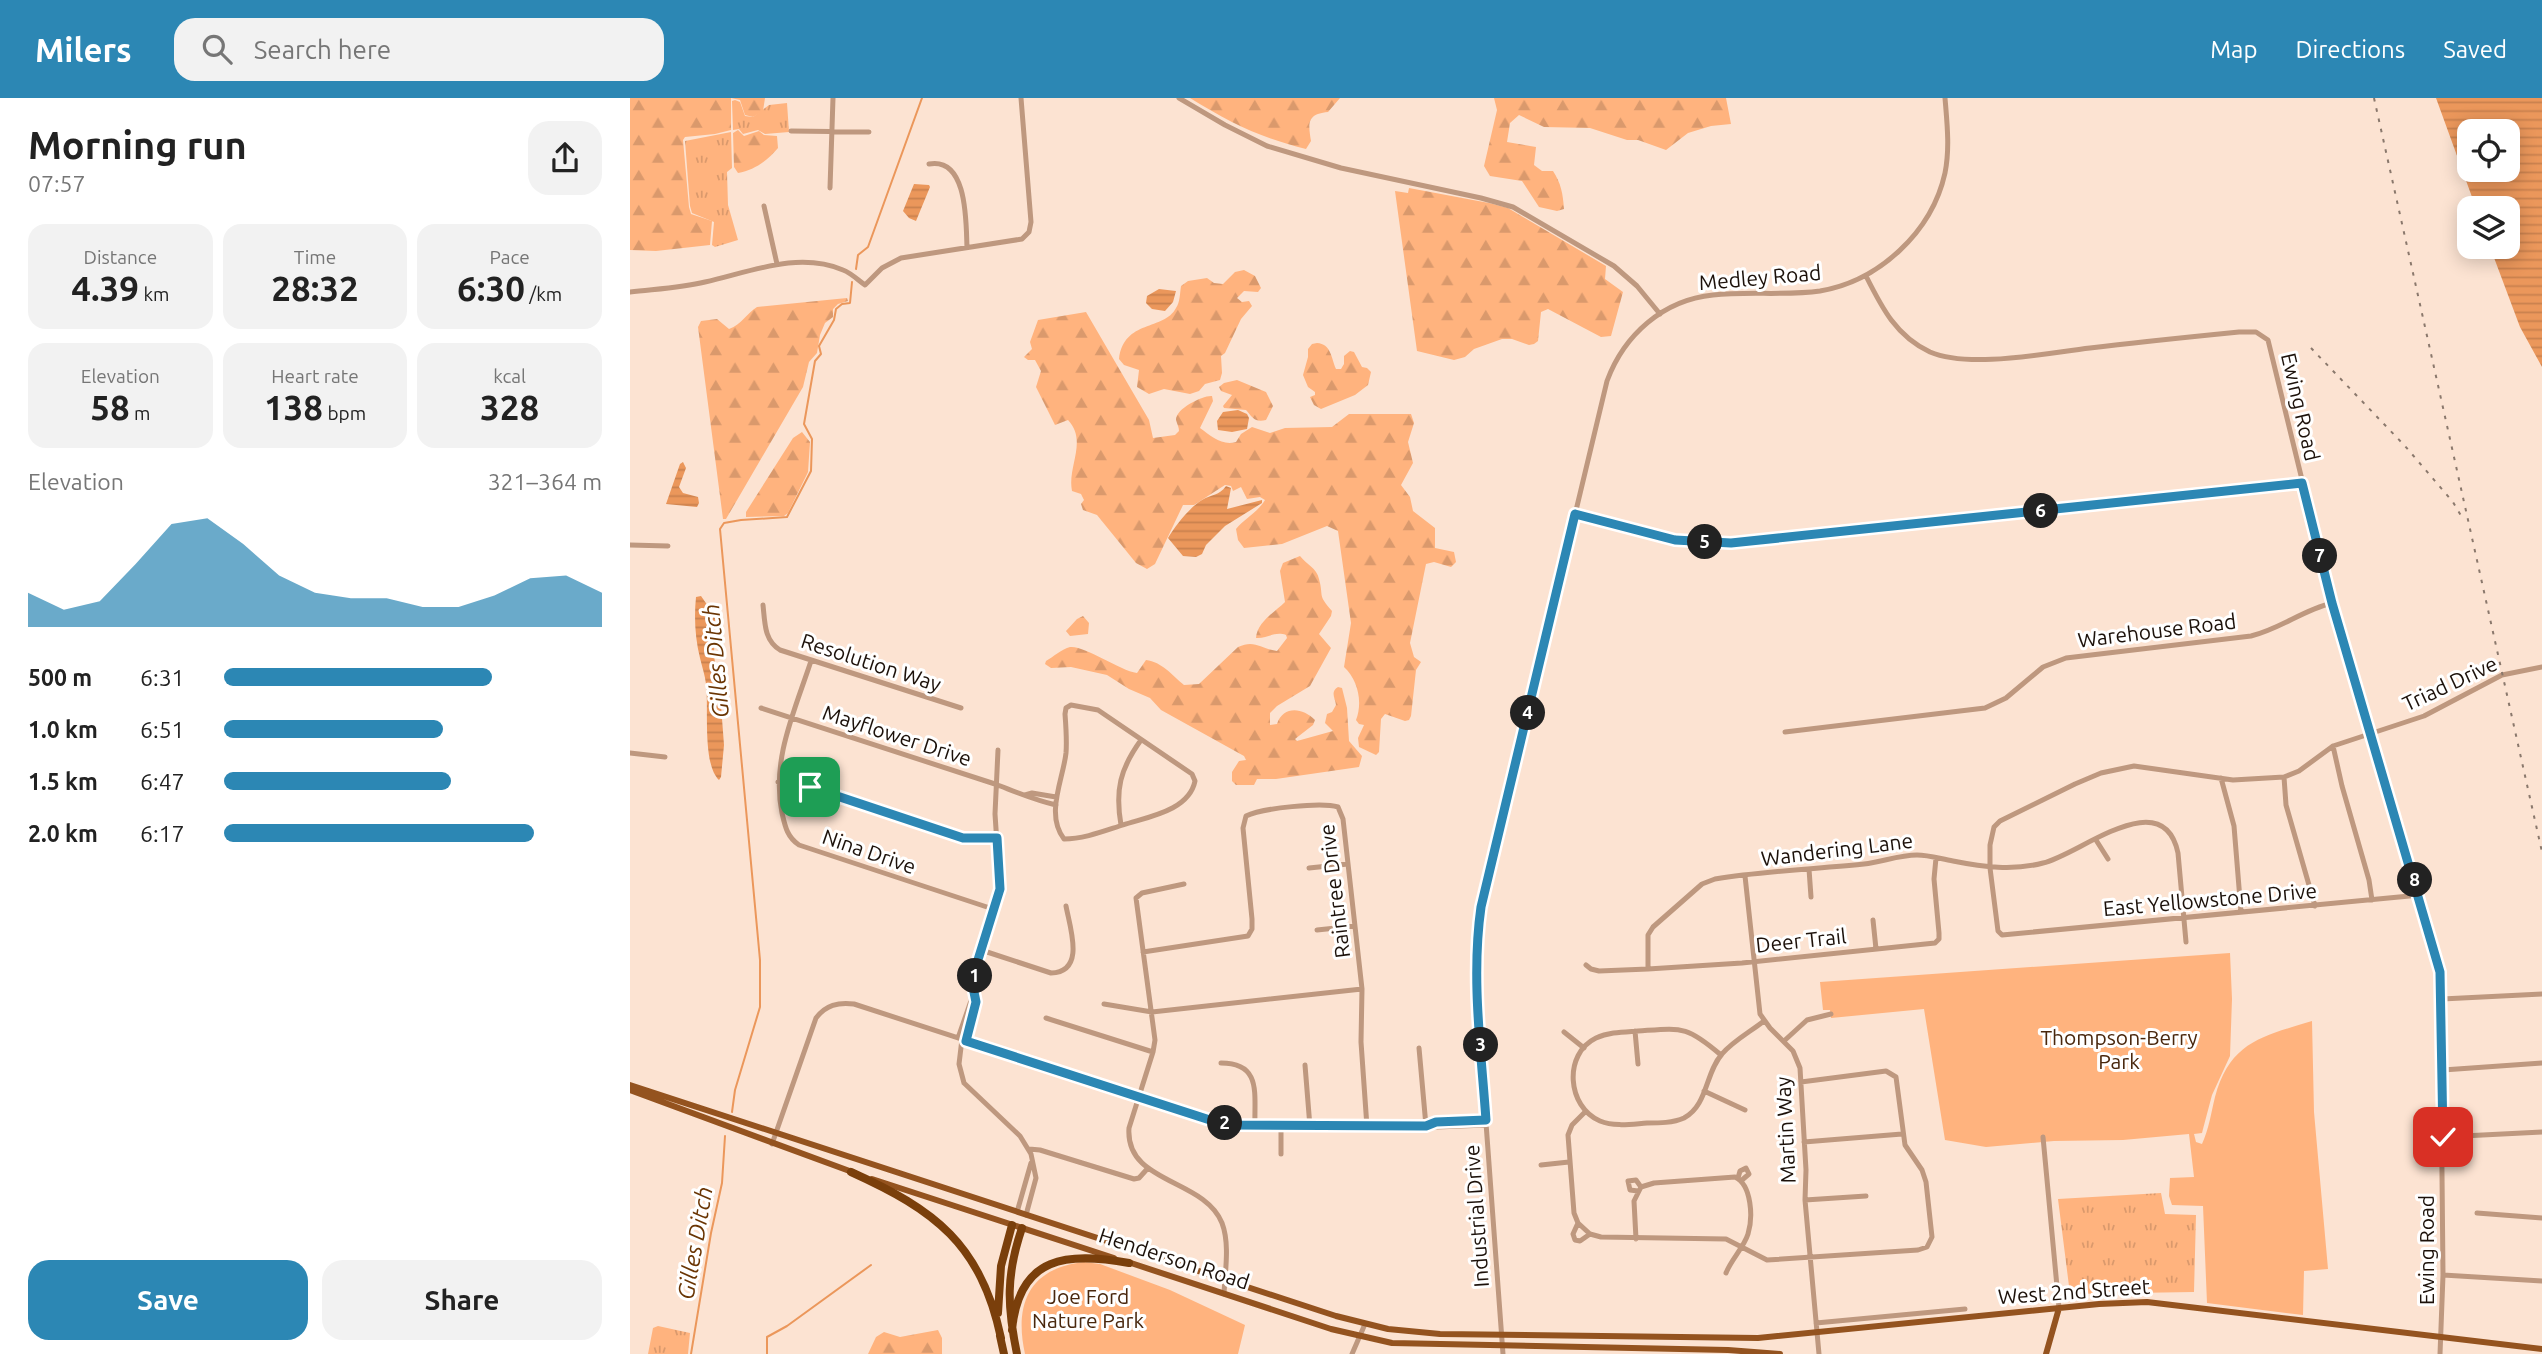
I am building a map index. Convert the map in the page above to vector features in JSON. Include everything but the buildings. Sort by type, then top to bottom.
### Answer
[{"type":"highway","points":[[851,1172],[905,1198],[950,1234],[980,1273],[993,1308],[1004,1354]]},
{"type":"highway","points":[[1001,1338],[999,1281],[1005,1245],[1012,1224]]},
{"type":"highway","points":[[1017,1354],[1009,1315],[1009,1284],[1014,1253],[1022,1228]]},
{"type":"highway","points":[[1012,1331],[1015,1307],[1024,1289],[1035,1275],[1050,1264],[1077,1256],[1129,1263]]},
{"type":"main road","name":"Henderson Road","points":[[630,1088],[1364,1324],[1415,1333],[1692,1339]]},
{"type":"main road","name":"Henderson Road","points":[[630,1088],[851,1172],[1360,1337],[1404,1344],[1503,1350],[1728,1350],[1780,1354]]},
{"type":"main road","points":[[1012,1224],[1017,1212]]},
{"type":"main road","points":[[1022,1228],[1026,1214]]},
{"type":"main road","name":"West 2nd Street","points":[[1692,1339],[1758,1338],[2123,1302],[2158,1302],[2525,1351],[2542,1349]]},
{"type":"main road","points":[[2046,1354],[2059,1308]]},
{"type":"street","points":[[830,188],[833,98]]},
{"type":"street","points":[[630,292],[693,285],[777,264],[805,262],[845,270],[865,285],[882,268],[901,258],[1016,241],[1029,232],[1031,209],[1021,98]]},
{"type":"street","points":[[1179,98],[1256,141],[1290,153],[1340,168],[1513,207],[1614,266],[1637,286],[1660,314]]},
{"type":"street","name":"Medley Road","points":[[1660,314],[1680,303],[1703,296],[1823,290],[1866,276],[1888,261],[1908,242],[1931,208],[1944,177],[1948,140],[1945,98]]},
{"type":"street","points":[[791,131],[869,132]]},
{"type":"street","points":[[929,164],[942,163],[959,182],[964,201],[967,247]]},
{"type":"street","points":[[764,206],[777,264]]},
{"type":"street","name":"Ewing Road","points":[[1866,276],[1885,313],[1897,328],[1928,351],[1954,358],[2001,358],[2235,332],[2256,332],[2268,340],[2332,603],[2420,895],[2440,972],[2443,1070],[2443,1275],[2440,1354]]},
{"type":"street","name":"Industrial Drive","points":[[1503,1350],[1476,987],[1481,907],[1612,368],[1628,342],[1643,325],[1660,314]]},
{"type":"street","points":[[1575,514],[1675,540],[1731,543],[2302,483]]},
{"type":"street","points":[[630,545],[668,546]]},
{"type":"street","name":"Warehouse Road","points":[[1785,732],[1985,708],[2006,698],[2043,667],[2066,658],[2251,636],[2305,611],[2332,603]]},
{"type":"street","name":"Resolution Way","points":[[763,605],[766,631],[772,644],[780,650],[961,708]]},
{"type":"street","name":"Nina Drive","points":[[811,660],[780,761],[778,782],[785,825],[790,837],[798,844],[996,910]]},
{"type":"street","name":"Triad Drive","points":[[2284,777],[2299,771],[2333,746],[2441,709],[2502,675],[2542,667]]},
{"type":"street","points":[[1078,705],[1098,710],[1192,774],[1195,784],[1184,798],[1168,810],[1101,833],[1064,839],[1058,828],[1056,797],[1065,754],[1065,714],[1068,706],[1078,705]]},
{"type":"street","name":"Mayflower Drive","points":[[761,708],[995,784],[1030,800],[1056,805]]},
{"type":"street","points":[[1121,825],[1118,804],[1120,784],[1127,762],[1142,740]]},
{"type":"street","points":[[2333,746],[2369,880],[2372,901]]},
{"type":"street","points":[[998,750],[995,784],[1001,878],[996,910],[975,972],[974,992],[962,1039],[959,1064],[964,1083],[1020,1136],[1029,1149],[1036,1178],[1026,1214]]},
{"type":"street","points":[[630,752],[665,757]]},
{"type":"street","points":[[1990,868],[1991,834],[2000,821],[2090,777],[2144,766],[2239,781],[2284,777],[2286,805],[2315,906]]},
{"type":"street","points":[[2221,779],[2234,826],[2241,912]]},
{"type":"street","points":[[778,782],[810,787],[963,838],[997,838]]},
{"type":"street","name":"Mayflower Drive","points":[[1024,795],[1032,793],[1056,797]]},
{"type":"street","name":"Raintree Drive","points":[[1143,952],[1245,938],[1251,933],[1252,919],[1244,819],[1250,814],[1319,806],[1338,807],[1343,819],[1362,989],[1361,1042],[1367,1127]]},
{"type":"street","name":"Wandering Lane","points":[[1648,969],[1648,940],[1653,927],[1702,884],[1715,879],[1870,863],[1907,855],[1990,868],[2043,864],[2122,826],[2140,821],[2152,822],[2168,832],[2175,841],[2186,942]]},
{"type":"street","points":[[2096,840],[2108,859]]},
{"type":"street","name":"Deer Trail","points":[[1586,965],[1599,971],[1648,969],[1937,942],[1939,933],[1934,879],[1936,858]]},
{"type":"street","points":[[1309,868],[1348,864]]},
{"type":"street","name":"East Yellowstone Drive","points":[[1990,868],[1998,931],[2003,935],[2420,895]]},
{"type":"street","points":[[1810,869],[1811,897]]},
{"type":"street","points":[[1721,1055],[1689,1031],[1675,1028],[1600,1036],[1584,1048],[1575,1066],[1573,1084],[1576,1098],[1586,1111],[1600,1121],[1619,1125],[1676,1121],[1692,1112],[1721,1055],[1764,1021],[1757,1002],[1745,876]]},
{"type":"street","points":[[1184,884],[1149,891],[1136,898],[1152,1012],[1153,1052],[1128,1139],[1133,1155],[1148,1168],[1200,1198],[1215,1211],[1225,1234],[1224,1294]]},
{"type":"street","points":[[981,950],[1051,973],[1061,972],[1072,961],[1074,951],[1066,906]]},
{"type":"street","points":[[1872,920],[1876,949]]},
{"type":"street","points":[[1317,930],[1355,926]]},
{"type":"street","points":[[1104,1004],[1152,1012],[1362,989]]},
{"type":"street","points":[[2442,999],[2542,994]]},
{"type":"street","points":[[772,1144],[811,1029],[819,1014],[829,1006],[844,1003],[1213,1121],[1233,1125],[1367,1127],[1486,1122]]},
{"type":"street","points":[[1784,1041],[1807,1020],[1831,1014]]},
{"type":"street","points":[[1046,1018],[1153,1052]]},
{"type":"street","name":"Martin Way","points":[[1764,1021],[1797,1057],[1801,1082],[1805,1200],[1819,1354]]},
{"type":"street","points":[[1635,1031],[1638,1065]]},
{"type":"street","points":[[1564,1032],[1584,1048]]},
{"type":"street","points":[[1419,1048],[1426,1126]]},
{"type":"street","points":[[1220,1063],[1238,1065],[1250,1073],[1254,1087],[1255,1125]]},
{"type":"street","points":[[2443,1070],[2542,1063]]},
{"type":"street","points":[[1305,1065],[1310,1127]]},
{"type":"street","points":[[1586,1111],[1569,1129],[1567,1140],[1572,1208],[1578,1223],[1590,1234],[1636,1239],[1720,1239],[1768,1260],[1918,1250],[1927,1247],[1932,1241],[1926,1182],[1922,1170],[1907,1151],[1902,1134],[1896,1077],[1889,1072],[1801,1082]]},
{"type":"street","points":[[1704,1091],[1745,1110]]},
{"type":"street","points":[[1281,1126],[1281,1154]]},
{"type":"street","points":[[2443,1137],[2542,1132]]},
{"type":"street","points":[[1804,1142],[1902,1134]]},
{"type":"street","points":[[2043,1137],[2059,1308]]},
{"type":"street","points":[[1029,1149],[1040,1150],[1134,1180],[1148,1168]]},
{"type":"street","points":[[1017,1212],[1032,1160]]},
{"type":"street","points":[[1541,1165],[1569,1162]]},
{"type":"street","points":[[1636,1239],[1634,1201],[1639,1189],[1654,1183],[1702,1178],[1731,1176],[1740,1179],[1748,1193],[1748,1234],[1726,1273]]},
{"type":"street","points":[[1805,1200],[1867,1196]]},
{"type":"street","points":[[2477,1213],[2542,1218]]},
{"type":"street","points":[[1578,1223],[1573,1234],[1575,1240],[1580,1241],[1590,1234]]},
{"type":"street","points":[[2443,1275],[2542,1281]]},
{"type":"street","points":[[1816,1324],[1965,1309]]},
{"type":"street","points":[[1947,1311],[1947,1320]]},
{"type":"street","points":[[1352,1354],[1364,1324]]},
{"type":"green space","points":[[630,98],[731,98],[731,130],[685,137],[683,140],[689,207],[691,214],[712,221],[710,245],[656,251],[630,250]]},
{"type":"green space","points":[[731,98],[765,98],[763,111],[753,117],[745,115],[740,100]]},
{"type":"green space","points":[[1190,98],[1340,98],[1328,112],[1316,115],[1310,120],[1311,141],[1306,149],[1245,128]]},
{"type":"green space","points":[[1494,98],[1726,98],[1731,124],[1711,126],[1688,133],[1666,150],[1590,128],[1544,127],[1519,115],[1510,123],[1507,142],[1536,147],[1534,165],[1542,171],[1553,171],[1560,184],[1564,209],[1557,211],[1539,207],[1522,181],[1490,176],[1484,166],[1497,110]]},
{"type":"green space","points":[[732,101],[740,102],[745,116],[753,117],[769,105],[787,103],[789,132],[765,134],[758,130],[743,134],[739,129],[733,130]]},
{"type":"green space","points":[[738,130],[744,136],[759,131],[764,135],[777,136],[778,148],[760,164],[738,173],[734,167],[733,133]]},
{"type":"green space","points":[[731,132],[732,168],[727,172],[728,205],[738,240],[715,247],[712,245],[714,222],[692,213],[690,206],[685,141]]},
{"type":"green space","points":[[1409,188],[1508,208],[1606,266],[1605,279],[1623,292],[1611,336],[1601,337],[1548,309],[1541,312],[1538,341],[1534,344],[1502,339],[1454,360],[1417,351],[1395,191],[1408,193]]},
{"type":"green space","points":[[1244,270],[1255,276],[1261,288],[1258,292],[1244,291],[1237,298],[1242,302],[1249,301],[1252,306],[1241,319],[1221,356],[1220,380],[1205,384],[1199,391],[1190,394],[1164,389],[1149,394],[1137,387],[1139,370],[1124,365],[1119,359],[1122,346],[1128,337],[1170,315],[1178,303],[1181,286],[1188,281],[1207,278],[1214,283],[1223,284],[1235,272]]},
{"type":"green space","points":[[847,298],[848,301],[833,309],[833,317],[825,323],[817,353],[809,362],[803,387],[726,519],[723,519],[698,327],[701,321],[717,319],[729,329],[757,307]]},
{"type":"green space","points":[[1086,312],[1149,420],[1153,438],[1175,435],[1179,431],[1176,420],[1180,411],[1196,400],[1208,396],[1212,396],[1213,401],[1200,428],[1226,443],[1236,442],[1241,434],[1252,427],[1270,433],[1285,428],[1332,427],[1349,414],[1411,414],[1414,423],[1408,442],[1413,463],[1401,485],[1410,497],[1413,511],[1435,528],[1435,548],[1454,552],[1456,562],[1451,567],[1434,562],[1426,564],[1410,643],[1414,657],[1421,662],[1416,670],[1411,716],[1405,721],[1385,714],[1381,719],[1379,752],[1376,755],[1359,747],[1358,738],[1364,725],[1356,720],[1358,692],[1353,678],[1344,667],[1351,623],[1338,531],[1327,526],[1282,544],[1244,548],[1238,540],[1236,529],[1265,500],[1260,497],[1247,499],[1241,487],[1233,491],[1231,486],[1225,485],[1194,505],[1183,505],[1155,564],[1147,569],[1136,563],[1097,515],[1083,510],[1081,504],[1084,500],[1081,494],[1072,491],[1071,482],[1077,445],[1074,428],[1068,420],[1055,425],[1036,387],[1041,371],[1035,360],[1024,357],[1032,349],[1030,342],[1038,320]]},
{"type":"green space","points":[[1317,343],[1328,349],[1336,369],[1341,369],[1344,356],[1350,351],[1354,352],[1362,367],[1371,372],[1368,385],[1355,395],[1321,409],[1314,405],[1310,397],[1315,395],[1315,392],[1308,387],[1303,375],[1308,349]]},
{"type":"green space","points":[[1237,380],[1266,392],[1273,406],[1266,420],[1256,420],[1246,410],[1224,408],[1232,395],[1221,391],[1219,387]]},
{"type":"green space","points":[[802,432],[810,442],[808,472],[788,513],[784,516],[746,517],[746,512],[793,438]]},
{"type":"green space","points":[[1300,556],[1316,572],[1323,598],[1332,611],[1319,634],[1331,648],[1310,686],[1270,713],[1270,725],[1277,724],[1284,714],[1293,710],[1315,720],[1313,725],[1295,739],[1297,741],[1333,731],[1325,723],[1327,714],[1332,712],[1336,705],[1334,691],[1338,687],[1342,688],[1347,708],[1349,741],[1362,756],[1359,767],[1276,779],[1257,779],[1254,785],[1236,785],[1232,781],[1232,772],[1239,761],[1246,760],[1244,756],[1161,710],[1150,698],[1107,675],[1071,667],[1051,668],[1045,664],[1064,649],[1076,647],[1137,673],[1146,660],[1152,661],[1184,685],[1199,684],[1238,647],[1254,644],[1277,651],[1287,638],[1286,635],[1256,638],[1257,632],[1263,622],[1285,602],[1280,571],[1283,563]]},
{"type":"green space","points":[[1083,616],[1089,623],[1088,634],[1070,636],[1066,631]]},
{"type":"green space","name":"Thompson-Berry Park","points":[[2230,953],[2230,1056],[2212,1095],[2202,1133],[2194,1134],[2196,1142],[2202,1144],[2222,1078],[2240,1052],[2264,1037],[2312,1021],[2314,1112],[2328,1269],[2304,1271],[2303,1315],[2207,1303],[2203,1206],[2172,1205],[2169,1196],[2170,1178],[2194,1177],[2189,1134],[1986,1147],[1945,1140],[1924,1009],[1831,1018],[1830,1010],[1823,1010],[1820,982]]},
{"type":"green space","points":[[2161,1193],[2165,1214],[2196,1215],[2194,1292],[2070,1294],[2058,1199]]},
{"type":"green space","name":"Joe Ford Nature Park","points":[[1084,1262],[1100,1264],[1170,1290],[1245,1325],[1238,1354],[1025,1354],[1022,1319],[1024,1304],[1030,1292],[1038,1281],[1050,1272]]},
{"type":"green space","points":[[658,1326],[690,1333],[688,1354],[648,1354],[653,1328]]},
{"type":"green space","points":[[938,1330],[942,1338],[942,1354],[868,1354],[876,1337],[884,1332],[900,1337]]},
{"type":"shaded area","points":[[2436,98],[2542,98],[2542,367],[2520,327],[2494,259],[2520,259],[2520,196],[2472,196],[2467,182],[2520,182],[2520,119],[2457,119],[2457,156]]},
{"type":"shaded area","points":[[914,184],[930,187],[916,221],[903,211]]},
{"type":"shaded area","points":[[1159,289],[1176,291],[1173,302],[1165,311],[1152,309],[1146,303],[1147,296]]},
{"type":"shaded area","points":[[1238,410],[1249,418],[1247,429],[1232,432],[1218,430],[1217,421],[1223,412]]},
{"type":"shaded area","points":[[683,462],[686,468],[679,487],[683,493],[698,497],[697,507],[666,504]]},
{"type":"shaded area","points":[[1226,486],[1231,488],[1227,509],[1262,500],[1262,503],[1225,526],[1206,545],[1202,554],[1196,557],[1183,556],[1168,538],[1192,507],[1221,492]]},
{"type":"shaded area","points":[[701,596],[715,616],[714,656],[724,745],[719,780],[710,761],[708,749],[706,684],[696,635],[696,597]]},
{"type":"waterway","name":"Gilles Ditch","points":[[856,269],[858,255],[868,247],[922,98]]},
{"type":"waterway","name":"Gilles Ditch","points":[[732,1112],[735,1090],[760,1007],[760,960],[720,529],[724,523],[787,517],[811,471],[812,439],[804,424],[815,361],[821,354],[819,346],[834,320],[836,309],[842,304],[850,303],[852,282]]},
{"type":"waterway","name":"Gilles Ditch","points":[[691,1354],[722,1183],[725,1136]]},
{"type":"waterway","points":[[767,1354],[767,1337],[787,1326],[871,1265]]},
{"type":"railway","points":[[2374,98],[2542,852]]},
{"type":"railway","points":[[2311,348],[2405,446],[2453,502],[2463,519]]},
{"type":"route","points":[[810,787],[963,838],[997,838],[1000,889],[996,910],[977,963],[974,992],[976,1002],[966,1041],[1213,1121],[1233,1125],[1426,1126],[1436,1122],[1486,1120],[1476,987],[1481,907],[1575,514],[1675,540],[1731,543],[2302,483],[2332,603],[2420,895],[2440,972],[2443,1137]]}]
